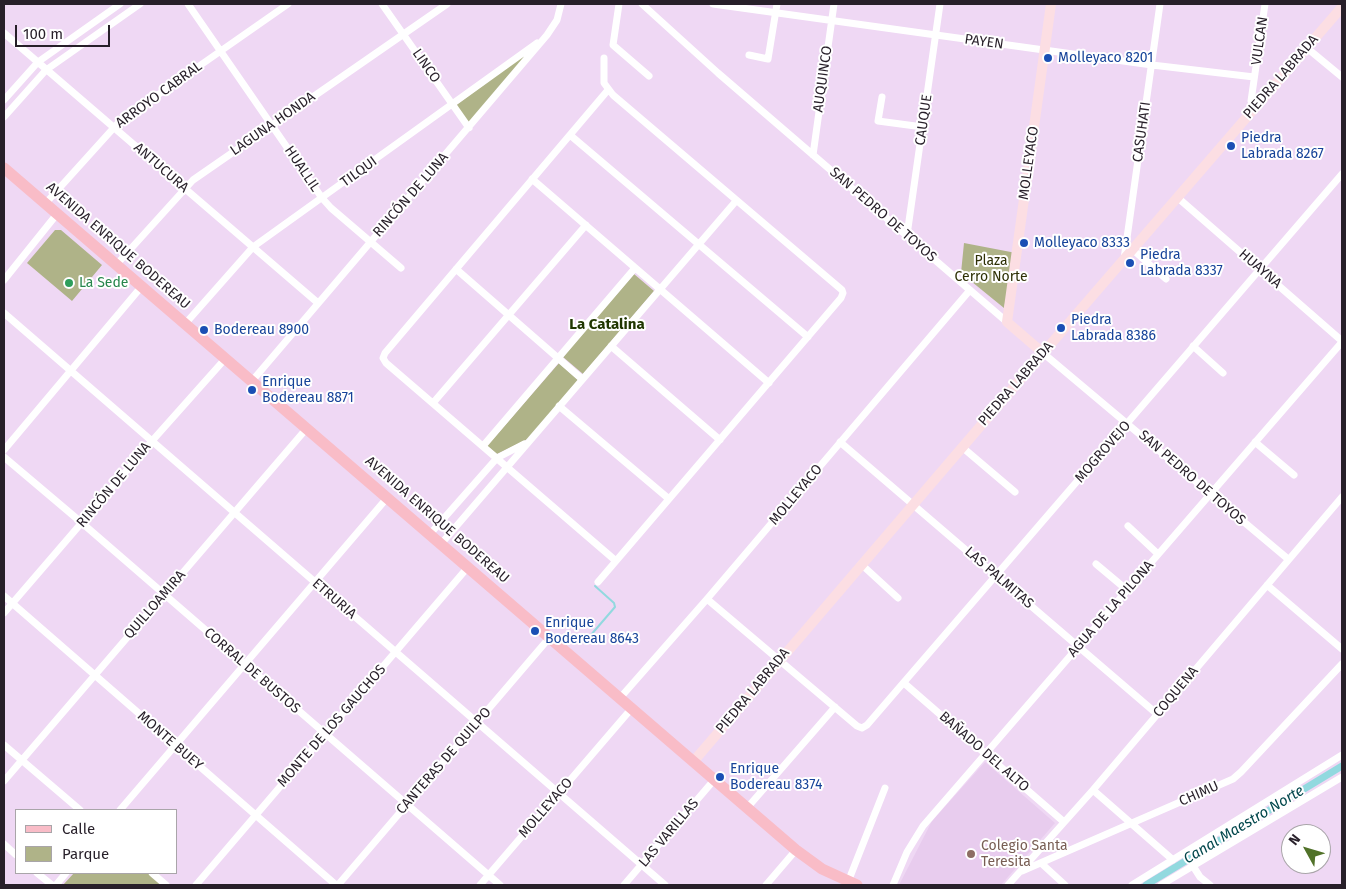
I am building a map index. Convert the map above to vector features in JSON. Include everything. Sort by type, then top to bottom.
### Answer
[{"type":"main road","name":"MOLLEYACO","points":[[1007,322],[1051,4]]},
{"type":"main road","name":"PIEDRA LABRADA","points":[[693,762],[1342,7]]},
{"type":"main road","name":"AVENIDA ENRIQUE BODEREAU","points":[[4,168],[796,850],[822,869],[852,884]]},
{"type":"main road","name":"SAN PEDRO DE TOYOS","points":[[1007,322],[1043,353]]},
{"type":"street","points":[[4,100],[38,62],[120,4]]},
{"type":"street","points":[[4,117],[46,70],[140,4]]},
{"type":"street","name":"HUALLIL","points":[[188,4],[322,198],[331,208],[401,268]]},
{"type":"street","name":"ARROYO CABRAL","points":[[45,204],[114,127],[288,4]]},
{"type":"street","name":"LINCO","points":[[382,4],[469,128]]},
{"type":"street","name":"RINCÓN DE LUNA","points":[[252,381],[548,35],[557,20],[561,4]]},
{"type":"street","points":[[619,4],[612,45],[649,76]]},
{"type":"street","name":"SAN PEDRO DE TOYOS","points":[[642,4],[718,73],[1007,322]]},
{"type":"street","name":"PAYEN","points":[[716,4],[1152,65],[1254,77]]},
{"type":"street","points":[[749,55],[768,59],[778,4]]},
{"type":"street","name":"AUQUINCO","points":[[813,155],[834,4]]},
{"type":"street","name":"CAUQUE","points":[[906,235],[940,4]]},
{"type":"street","name":"CASUHATI","points":[[1124,260],[1160,4]]},
{"type":"street","name":"VULCAN","points":[[1255,108],[1251,101],[1265,4]]},
{"type":"street","name":"LAGUNA HONDA","points":[[117,264],[193,180],[443,5]]},
{"type":"street","name":"ANTUCURA","points":[[4,33],[318,303]]},
{"type":"street","name":"TILQUI","points":[[185,324],[253,248],[548,35]]},
{"type":"street","points":[[1307,48],[1342,77]]},
{"type":"street","points":[[598,582],[808,338],[844,293],[608,90],[604,83],[604,58]]},
{"type":"street","points":[[608,90],[385,353],[383,358],[386,363],[616,560]]},
{"type":"street","points":[[882,97],[878,121],[922,127]]},
{"type":"street","points":[[570,135],[808,338]]},
{"type":"street","name":"MOGROVEJO","points":[[835,707],[857,726],[862,728],[867,725],[1342,174]]},
{"type":"street","points":[[532,179],[769,383]]},
{"type":"street","name":"HUAYNA","points":[[1177,198],[1342,342]]},
{"type":"street","points":[[441,544],[736,201]]},
{"type":"street","points":[[4,280],[57,214]]},
{"type":"street","points":[[433,403],[586,225]]},
{"type":"street","points":[[1132,249],[1166,279]]},
{"type":"street","points":[[483,446],[634,268]]},
{"type":"street","points":[[456,269],[582,379]]},
{"type":"street","points":[[4,450],[142,286]]},
{"type":"street","name":"MOLLEYACO","points":[[620,698],[707,599],[970,290]]},
{"type":"street","name":"ETRURIA","points":[[4,313],[665,885]]},
{"type":"street","name":"AGUA DE LA PILONA","points":[[893,885],[915,837],[1342,342]]},
{"type":"street","points":[[611,346],[720,440]]},
{"type":"street","points":[[1193,346],[1223,373]]},
{"type":"street","name":"SAN PEDRO DE TOYOS","points":[[1043,353],[1288,560]]},
{"type":"street","name":"RINCÓN DE LUNA","points":[[4,613],[225,359]]},
{"type":"street","points":[[559,406],[669,499]]},
{"type":"street","name":"QUILLOAMIRA","points":[[4,781],[306,428]]},
{"type":"street","name":"LAS PALMITAS","points":[[840,442],[1157,714]]},
{"type":"street","points":[[1255,442],[1294,475]]},
{"type":"street","points":[[430,534],[497,458],[527,443]]},
{"type":"street","points":[[962,447],[1015,492]]},
{"type":"street","name":"CORRAL DE BUSTOS","points":[[4,457],[500,885]]},
{"type":"street","name":"COQUENA","points":[[1008,885],[1093,790],[1342,497]]},
{"type":"street","points":[[121,809],[387,498]]},
{"type":"street","points":[[1128,526],[1158,554]]},
{"type":"street","points":[[862,564],[898,598]]},
{"type":"street","points":[[1096,564],[1128,590]]},
{"type":"street","name":"MONTE DE LOS GAUCHOS","points":[[196,885],[468,567]]},
{"type":"street","points":[[1267,585],[1342,649]]},
{"type":"street","name":"MONTE BUEY","points":[[4,596],[337,885]]},
{"type":"street","points":[[707,599],[835,707],[747,808]]},
{"type":"street","name":"CANTERAS DE QUILPO","points":[[337,885],[550,637]]},
{"type":"street","name":"CHIMU","points":[[1020,872],[1233,779],[1342,664]]},
{"type":"street","name":"BAÑADO DEL ALTO","points":[[904,683],[1064,822]]},
{"type":"street","name":"MOLLEYACO","points":[[480,885],[632,708]]},
{"type":"street","points":[[4,745],[79,809]]},
{"type":"street","points":[[1132,885],[1342,755]]},
{"type":"street","points":[[1162,885],[1342,777]]},
{"type":"street","name":"LAS VARILLAS","points":[[624,885],[714,780]]},
{"type":"street","points":[[852,884],[885,788]]},
{"type":"street","points":[[1093,790],[1173,860]]},
{"type":"street","points":[[4,844],[15,854]]},
{"type":"street","points":[[766,885],[796,850]]},
{"type":"street","points":[[1041,863],[1065,885]]},
{"type":"street","points":[[1193,866],[1200,877],[1210,885]]},
{"type":"street","points":[[38,874],[52,885]]},
{"type":"street","points":[[56,885],[65,874]]},
{"type":"street","points":[[153,874],[166,885]]},
{"type":"shaded area","name":"Colegio Santa Teresita","points":[[985,762],[1055,823],[1001,885],[899,885],[932,821]]},
{"type":"green space","points":[[542,42],[466,128],[452,108]]},
{"type":"green space","name":"La Sede","points":[[55,230],[61,230],[102,265],[72,301],[27,263]]},
{"type":"green space","name":"Plaza Cerro Norte","points":[[964,243],[1016,253],[1004,308],[961,273]]},
{"type":"green space","points":[[634,274],[654,291],[583,374],[563,357]]},
{"type":"green space","points":[[559,363],[578,380],[528,439],[497,454],[487,446]]},
{"type":"green space","points":[[73,874],[149,874],[162,885],[63,885]]},
{"type":"waterway","points":[[584,643],[615,607],[614,603],[595,586]]},
{"type":"waterway","name":"Canal Maestro Norte","points":[[1146,885],[1342,766]]},
{"type":"place","name":"Molleyaco 8201","points":[[1048,58]]},
{"type":"place","name":"Piedra Labrada 8267","points":[[1231,146]]},
{"type":"place","name":"Molleyaco 8333","points":[[1024,243]]},
{"type":"place","name":"Piedra Labrada 8337","points":[[1130,263]]},
{"type":"place","name":"La Sede","points":[[69,283]]},
{"type":"place","name":"Piedra Labrada 8386","points":[[1061,328]]},
{"type":"place","name":"Bodereau 8900","points":[[204,330]]},
{"type":"place","name":"Enrique Bodereau 8871","points":[[252,390]]},
{"type":"place","name":"Enrique Bodereau 8643","points":[[535,631]]},
{"type":"place","name":"Enrique Bodereau 8374","points":[[720,777]]},
{"type":"place","name":"Colegio Santa Teresita","points":[[971,854]]},
{"type":"district","name":"La Catalina","points":[[607,325]]}]
